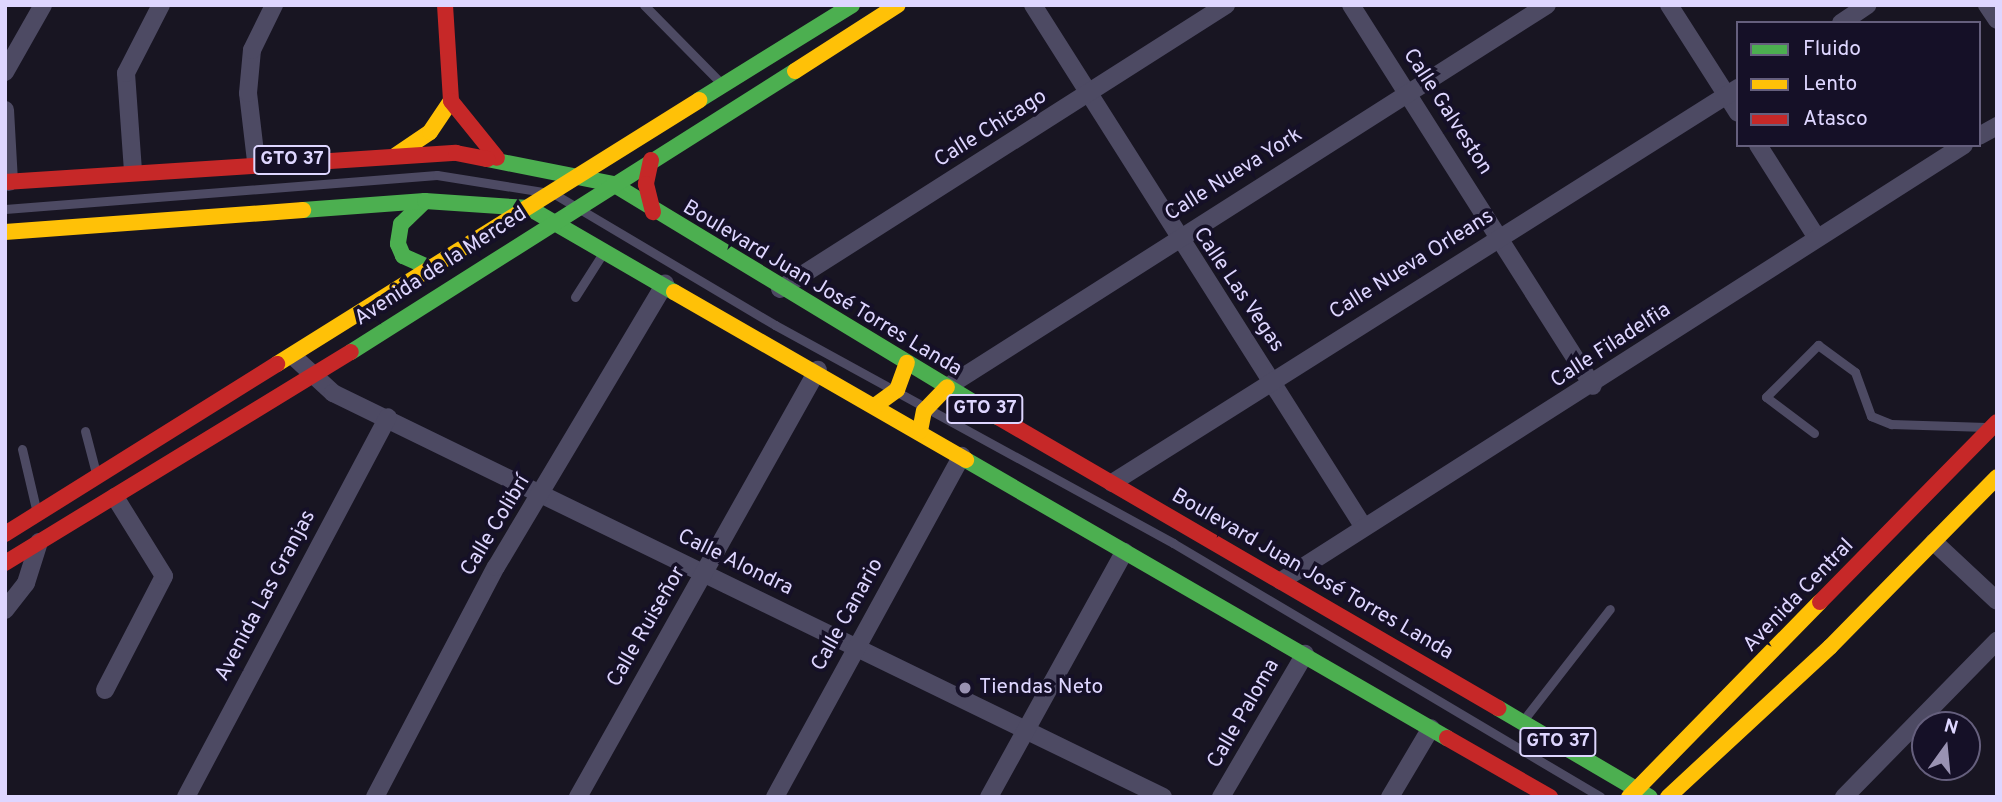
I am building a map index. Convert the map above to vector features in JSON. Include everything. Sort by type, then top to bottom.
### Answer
[{"type":"main road","points":[[445,5],[451,101],[497,158]]},
{"type":"main road","name":"Avenida de la Merced","points":[[5,534],[295,358],[722,84],[852,5]]},
{"type":"main road","name":"Avenida de la Merced","points":[[5,562],[312,377],[554,219],[898,5]]},
{"type":"main road","points":[[396,155],[430,132],[451,101]]},
{"type":"main road","name":"Boulevard Juan José Torres Landa","points":[[7,182],[256,161],[396,155],[497,158],[613,184],[653,212],[780,289],[1281,580],[1639,794]]},
{"type":"main road","points":[[650,160],[646,184],[653,212]]},
{"type":"main road","points":[[425,201],[401,224],[398,244],[403,256],[432,269]]},
{"type":"main road","name":"GTO 37","points":[[5,232],[425,201],[529,208],[554,219],[818,370],[1124,552],[1550,797]]},
{"type":"main road","points":[[876,405],[897,390],[907,363]]},
{"type":"main road","points":[[920,431],[928,405],[947,387]]},
{"type":"main road","name":"Avenida Central","points":[[1639,794],[1994,425]]},
{"type":"main road","points":[[1668,797],[1712,760],[1997,477]]},
{"type":"main road","points":[[1690,739],[1712,760]]},
{"type":"street","points":[[5,72],[43,5]]},
{"type":"street","points":[[133,171],[126,73],[161,5]]},
{"type":"street","points":[[256,161],[248,93],[252,50],[274,5]]},
{"type":"street","name":"Calle Las Vegas","points":[[1033,5],[1176,239],[1363,526]]},
{"type":"street","name":"Calle Chicago","points":[[780,289],[1226,5]]},
{"type":"street","name":"Calle Galveston","points":[[1351,5],[1500,236],[1592,386]]},
{"type":"street","name":"Calle Nueva York","points":[[947,387],[1547,5]]},
{"type":"street","points":[[1669,5],[1732,92]]},
{"type":"street","points":[[1844,21],[1868,5]]},
{"type":"street","points":[[1987,5],[1997,20]]},
{"type":"street","name":"Calle Nueva Orleans","points":[[1112,483],[1732,92]]},
{"type":"street","points":[[5,110],[7,182]]},
{"type":"street","points":[[1981,135],[1997,126]]},
{"type":"street","points":[[1759,147],[1817,238]]},
{"type":"street","name":"Calle Filadelfia","points":[[1281,580],[1363,526],[1592,386],[1961,147]]},
{"type":"street","name":"Calle Colibrí","points":[[375,797],[496,567],[543,493],[665,283]]},
{"type":"street","name":"Calle Alondra","points":[[295,358],[312,377],[388,417],[1163,797]]},
{"type":"street","name":"Calle Ruiseñor","points":[[578,797],[818,370]]},
{"type":"street","name":"Avenida Las Granjas","points":[[186,797],[388,417]]},
{"type":"street","name":"Calle Canario","points":[[775,797],[962,456]]},
{"type":"street","points":[[105,690],[164,576],[115,497]]},
{"type":"street","points":[[5,610],[26,583],[39,542]]},
{"type":"street","points":[[1934,542],[1997,601]]},
{"type":"street","points":[[989,797],[1124,552]]},
{"type":"street","points":[[1844,797],[1997,641]]},
{"type":"street","name":"Calle Paloma","points":[[1221,797],[1305,654]]},
{"type":"street","points":[[1390,797],[1431,728]]},
{"type":"lane","points":[[644,5],[722,84]]},
{"type":"lane","points":[[5,209],[438,175],[551,193],[580,205],[897,390],[928,405],[1600,797]]},
{"type":"lane","points":[[575,298],[606,249]]},
{"type":"lane","points":[[1814,433],[1766,397],[1818,345],[1855,372],[1871,415],[1891,424],[1954,421],[1994,425]]},
{"type":"lane","points":[[85,431],[97,477]]},
{"type":"lane","points":[[22,449],[37,514]]},
{"type":"lane","points":[[1522,722],[1610,609]]},
{"type":"traffic: fast","points":[[699,100],[852,5]]},
{"type":"traffic: fast","points":[[351,352],[795,71]]},
{"type":"traffic: fast","points":[[487,159],[613,184],[998,417]]},
{"type":"traffic: fast","points":[[425,201],[401,224],[398,244],[403,256],[432,269]]},
{"type":"traffic: fast","points":[[303,210],[425,201],[529,208],[674,292]]},
{"type":"traffic: fast","points":[[966,460],[1447,738]]},
{"type":"traffic: fast","points":[[1498,708],[1650,797]]},
{"type":"traffic: slow","points":[[795,71],[898,5]]},
{"type":"traffic: slow","points":[[277,364],[699,100]]},
{"type":"traffic: slow","points":[[396,155],[430,132],[451,101]]},
{"type":"traffic: slow","points":[[5,232],[303,210]]},
{"type":"traffic: slow","points":[[674,292],[966,460]]},
{"type":"traffic: slow","points":[[876,405],[897,390],[907,363]]},
{"type":"traffic: slow","points":[[920,431],[924,411],[947,387]]},
{"type":"traffic: slow","points":[[1668,797],[1830,647],[1997,477]]},
{"type":"traffic: slow","points":[[1629,797],[1820,602]]},
{"type":"traffic: jam","points":[[445,5],[451,101],[497,158]]},
{"type":"traffic: jam","points":[[5,182],[456,153],[487,159]]},
{"type":"traffic: jam","points":[[651,160],[646,184],[653,212]]},
{"type":"traffic: jam","points":[[5,563],[351,352]]},
{"type":"traffic: jam","points":[[5,534],[277,364]]},
{"type":"traffic: jam","points":[[998,417],[1498,708]]},
{"type":"traffic: jam","points":[[1820,602],[1997,422]]},
{"type":"traffic: jam","points":[[1447,738],[1550,797]]},
{"type":"place","name":"Tiendas Neto","points":[[965,688]]}]
